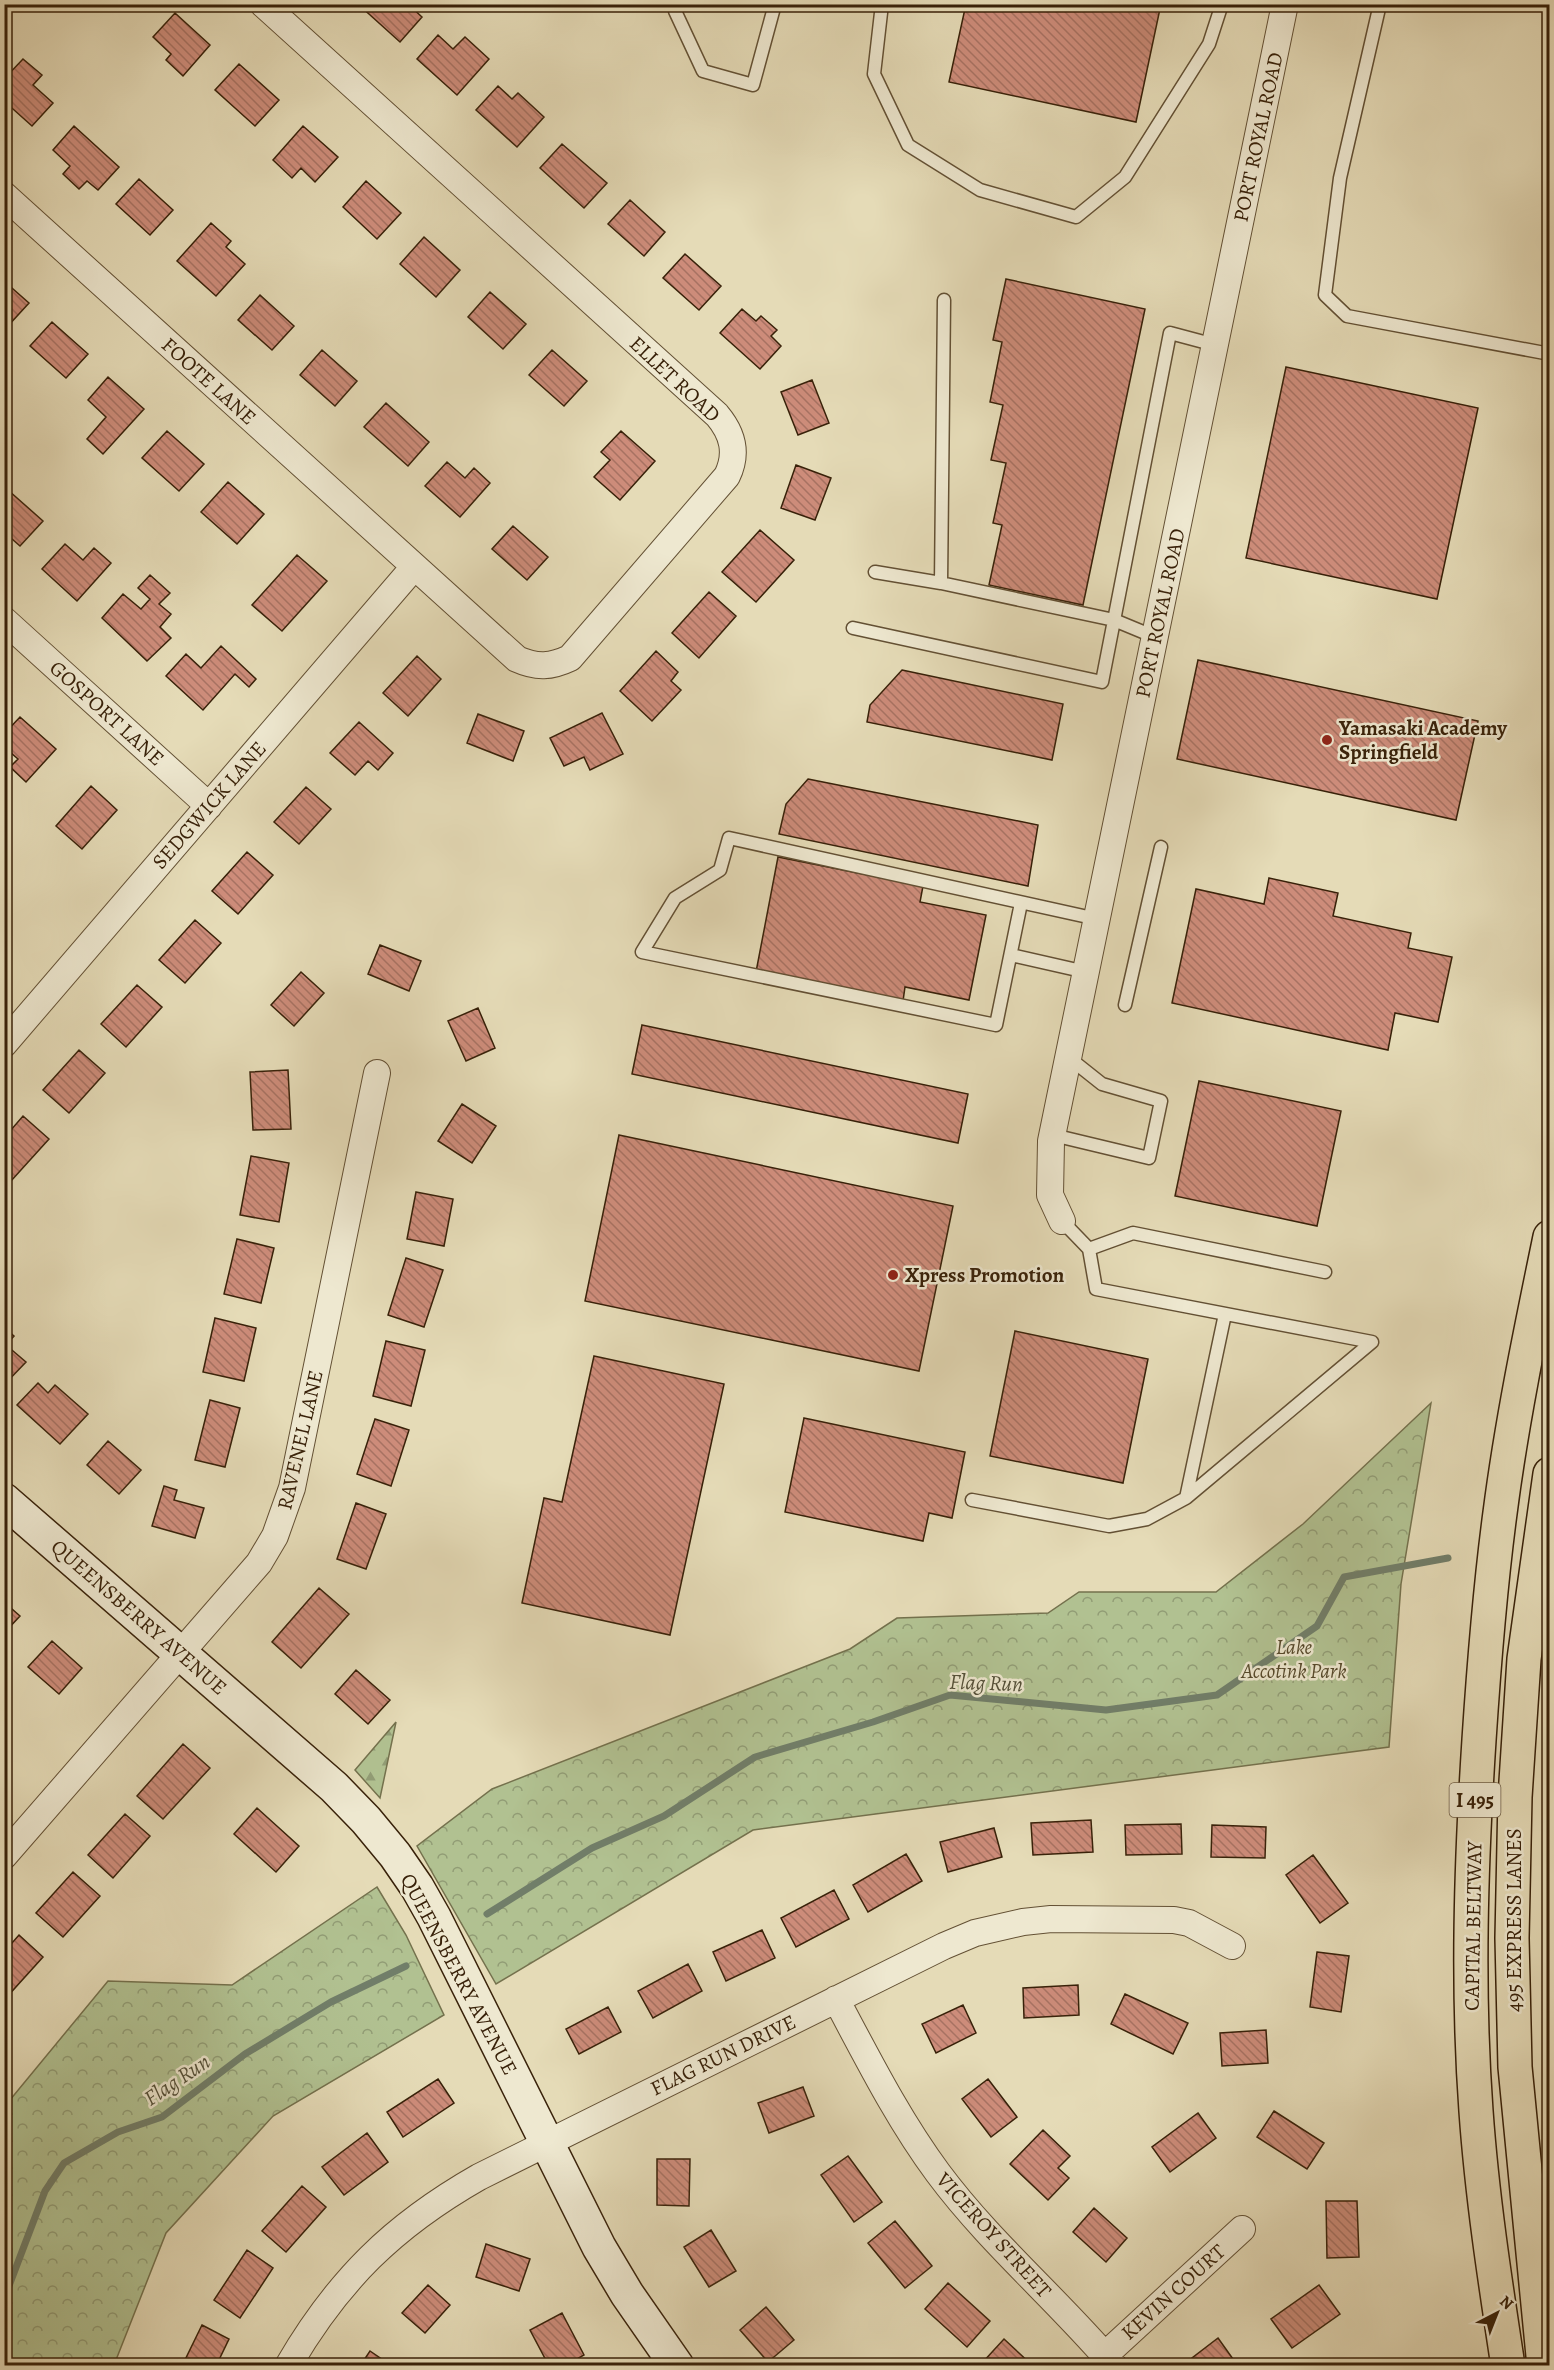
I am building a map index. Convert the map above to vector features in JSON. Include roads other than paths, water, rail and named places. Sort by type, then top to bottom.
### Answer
[{"type":"highway","name":"CAPITAL BELTWAY","points":[[1508,2366],[1487,2224],[1476,2111],[1472,2029],[1471,1914],[1474,1812],[1483,1672],[1499,1520],[1514,1421],[1550,1237]]},
{"type":"highway","name":"495 EXPRESS LANES","points":[[1544,2366],[1515,2067],[1512,1938],[1515,1797],[1524,1659],[1550,1474]]},
{"type":"street","name":"ELLET ROAD","points":[[263,4],[717,415],[727,427],[732,438],[734,449],[732,467],[727,477],[579,650],[557,665],[531,665],[517,659],[414,567]]},
{"type":"street","name":"PORT ROYAL ROAD","points":[[1062,1221],[1050,1195],[1053,1135],[1285,4]]},
{"type":"street","name":"FOOTE LANE","points":[[4,195],[414,567]]},
{"type":"street","name":"SEDGWICK LANE","points":[[4,1044],[414,567]]},
{"type":"street","name":"GOSPORT LANE","points":[[4,620],[209,806]]},
{"type":"street","name":"RAVENEL LANE","points":[[4,1856],[259,1563],[275,1536],[286,1511],[377,1073]]},
{"type":"street","name":"QUEENSBERRY AVENUE","points":[[4,1500],[334,1787],[395,1855],[434,1917],[599,2247],[627,2294],[676,2366]]},
{"type":"street","name":"FLAG RUN DRIVE","points":[[288,2366],[309,2330],[339,2289],[371,2255],[406,2224],[446,2196],[546,2143],[944,1946],[975,1933],[1023,1922],[1051,1919],[1174,1920],[1189,1923],[1232,1946]]},
{"type":"street","name":"VICEROY STREET","points":[[836,1999],[899,2117],[938,2174],[984,2230],[1110,2360]]},
{"type":"street","name":"KEVIN COURT","points":[[1110,2360],[1242,2229]]},
{"type":"lane","points":[[675,4],[675,11],[703,71],[753,85],[775,4]]},
{"type":"lane","points":[[882,4],[874,74],[908,145],[980,190],[1076,217],[1125,177],[1209,44],[1222,4]]},
{"type":"lane","points":[[1380,4],[1340,178],[1324,295],[1347,316],[1550,354]]},
{"type":"lane","points":[[941,583],[944,300]]},
{"type":"lane","points":[[853,628],[1102,682],[1170,333],[1215,345]]},
{"type":"lane","points":[[875,572],[941,583],[1114,620],[1155,637]]},
{"type":"lane","points":[[1021,903],[996,1025],[642,952],[675,898],[720,870],[729,838],[1097,919]]},
{"type":"lane","points":[[1125,1005],[1161,847]]},
{"type":"lane","points":[[1011,955],[1086,972]]},
{"type":"lane","points":[[1053,1135],[1149,1158],[1161,1101],[1102,1084],[1068,1057]]},
{"type":"lane","points":[[972,1500],[1109,1526],[1147,1519],[1186,1498],[1372,1342],[1096,1289],[1089,1249],[1062,1221]]},
{"type":"lane","points":[[1089,1249],[1133,1233],[1325,1272]]},
{"type":"lane","points":[[1186,1498],[1225,1314]]},
{"type":"waterway","name":"Flag Run","points":[[487,1914],[592,1848],[664,1816],[755,1757],[873,1722],[950,1695],[1106,1710],[1217,1695],[1317,1626],[1344,1577],[1448,1558]]},
{"type":"waterway","name":"Flag Run","points":[[4,2299],[45,2191],[64,2163],[118,2132],[162,2117],[245,2054],[331,2002],[406,1966]]},
{"type":"place","name":"Yamasaki Academy Springfield","points":[[1327,740]]},
{"type":"place","name":"Xpress Promotion","points":[[893,1275]]},
{"type":"park label","name":"Lake Accotink Park","points":[[1294,1659]]}]
